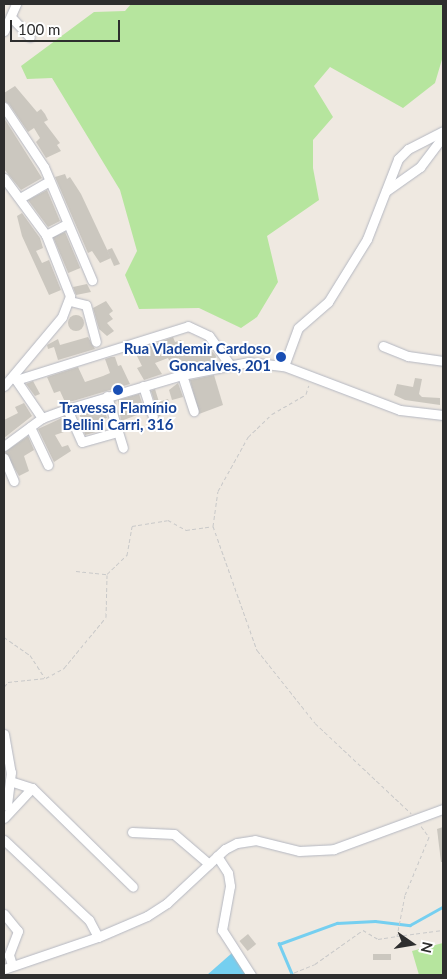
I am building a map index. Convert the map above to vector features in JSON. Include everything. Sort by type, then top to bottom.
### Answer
[{"type":"street","points":[[4,31],[12,18],[16,4]]},
{"type":"street","points":[[12,18],[30,37]]},
{"type":"street","points":[[4,107],[37,155],[92,280]]},
{"type":"street","points":[[284,366],[298,328],[328,302],[367,239],[394,165],[403,153],[443,131]]},
{"type":"street","points":[[386,190],[420,167],[443,136]]},
{"type":"street","points":[[4,178],[46,235],[65,278],[70,301],[62,316],[15,377],[4,386]]},
{"type":"street","points":[[20,198],[49,181]]},
{"type":"street","points":[[46,235],[67,224]]},
{"type":"street","points":[[70,301],[82,303],[88,309],[96,342]]},
{"type":"street","points":[[15,377],[188,326],[209,336],[229,364]]},
{"type":"street","points":[[383,346],[408,356],[443,361]]},
{"type":"street","points":[[4,446],[42,418],[67,409],[182,375],[229,364],[249,362],[284,366],[392,408],[443,416]]},
{"type":"street","points":[[182,375],[194,411]]},
{"type":"street","points":[[15,377],[42,418]]},
{"type":"street","points":[[144,386],[153,416]]},
{"type":"street","points":[[107,396],[123,448]]},
{"type":"street","points":[[67,409],[84,443],[118,432]]},
{"type":"street","points":[[30,427],[48,465]]},
{"type":"street","points":[[4,458],[14,481]]},
{"type":"street","points":[[4,734],[12,772],[7,803],[4,806]]},
{"type":"street","points":[[10,781],[32,788],[133,887]]},
{"type":"street","points":[[4,818],[32,788]]},
{"type":"street","points":[[4,914],[18,931],[9,955],[8,967],[98,937],[158,910],[217,856],[237,843],[256,840],[299,851],[334,849],[443,809]]},
{"type":"street","points":[[132,832],[174,834],[209,864]]},
{"type":"street","points":[[4,840],[89,920],[98,937]]},
{"type":"street","points":[[217,856],[228,873],[230,886],[222,930],[251,975]]},
{"type":"path","points":[[311,377],[306,394],[272,414],[248,437],[218,491],[213,526],[257,650],[315,723],[416,818],[429,837],[405,895],[396,936]]},
{"type":"path","points":[[4,687],[8,682],[46,678],[64,668],[106,617],[107,574],[127,555],[132,526],[168,520],[186,530],[213,526]]},
{"type":"path","points":[[76,571],[107,574]]},
{"type":"path","points":[[4,637],[30,655],[46,678]]},
{"type":"path","points":[[288,975],[315,964],[363,930],[378,939],[443,930]]},
{"type":"green space","points":[[131,4],[443,4],[443,56],[435,83],[403,108],[330,67],[314,86],[333,117],[313,140],[313,168],[319,200],[267,236],[278,282],[257,317],[241,328],[199,308],[139,309],[125,275],[137,251],[120,190],[52,78],[27,79],[21,66],[94,12],[125,11]]},
{"type":"green space","points":[[443,943],[443,975],[419,975],[412,951]]},
{"type":"water","points":[[232,953],[247,975],[207,975]]},
{"type":"building","points":[[15,86],[37,112],[41,109],[45,114],[48,120],[44,122],[60,143],[57,145],[61,151],[46,158],[36,142],[40,138],[34,128],[28,132],[9,104],[4,101],[4,93]]},
{"type":"building","points":[[4,118],[42,178],[21,190],[4,169]]},
{"type":"building","points":[[65,174],[67,179],[70,177],[81,194],[111,258],[100,263],[92,251],[88,253],[55,177]]},
{"type":"building","points":[[47,190],[60,221],[48,227],[28,200]]},
{"type":"building","points":[[22,213],[40,238],[43,248],[36,251],[42,263],[49,260],[61,290],[49,295],[22,236],[17,216]]},
{"type":"building","points":[[65,232],[80,268],[68,273],[53,237]]},
{"type":"building","points":[[112,248],[120,264],[114,266],[107,250]]},
{"type":"building","points":[[87,284],[91,292],[76,295],[73,287]]},
{"type":"building","points":[[106,301],[113,311],[109,314],[113,319],[107,323],[114,331],[107,336],[99,329],[93,308]]},
{"type":"building","points":[[76,315],[82,317],[84,323],[82,329],[76,331],[70,329],[68,323],[70,317]]},
{"type":"building","points":[[88,337],[95,349],[58,360],[54,347],[48,349],[47,345],[58,339],[60,345]]},
{"type":"building","points":[[173,337],[175,342],[181,340],[187,352],[205,343],[216,356],[215,361],[174,371],[168,358],[155,363],[162,374],[144,380],[137,368],[142,366],[135,352]]},
{"type":"building","points":[[115,357],[118,366],[121,365],[130,384],[65,402],[60,391],[54,393],[47,377],[78,367],[85,382],[110,373],[105,359]]},
{"type":"building","points":[[214,375],[223,405],[199,414],[190,380]]},
{"type":"building","points":[[415,378],[422,379],[419,394],[422,397],[440,398],[440,405],[405,400],[394,395],[397,384],[413,387]]},
{"type":"building","points":[[33,381],[40,394],[35,396],[26,384]]},
{"type":"building","points":[[178,383],[183,397],[172,400],[169,390]]},
{"type":"building","points":[[155,389],[159,402],[168,399],[172,411],[159,416],[151,391]]},
{"type":"building","points":[[139,394],[145,412],[121,421],[118,400]]},
{"type":"building","points":[[24,403],[32,416],[4,438],[4,420],[18,413],[15,407]]},
{"type":"building","points":[[103,406],[107,418],[92,422],[96,432],[85,435],[79,412]]},
{"type":"building","points":[[64,417],[70,430],[55,435],[62,447],[68,445],[71,451],[54,462],[38,429]]},
{"type":"building","points":[[28,436],[34,450],[24,456],[29,471],[19,476],[5,452]]},
{"type":"building","points":[[443,827],[443,862],[441,862],[437,829]]},
{"type":"building","points":[[248,934],[256,944],[248,951],[239,941]]},
{"type":"building","points":[[373,954],[391,954],[391,960],[373,960]]},
{"type":"waterway","points":[[292,975],[279,944],[337,923],[375,921],[410,925],[443,907]]},
{"type":"place","name":"Rua Vlademir Cardoso Goncalves, 201","points":[[281,357]]},
{"type":"place","name":"Travessa Flamínio Bellini Carri, 316","points":[[118,390]]}]
